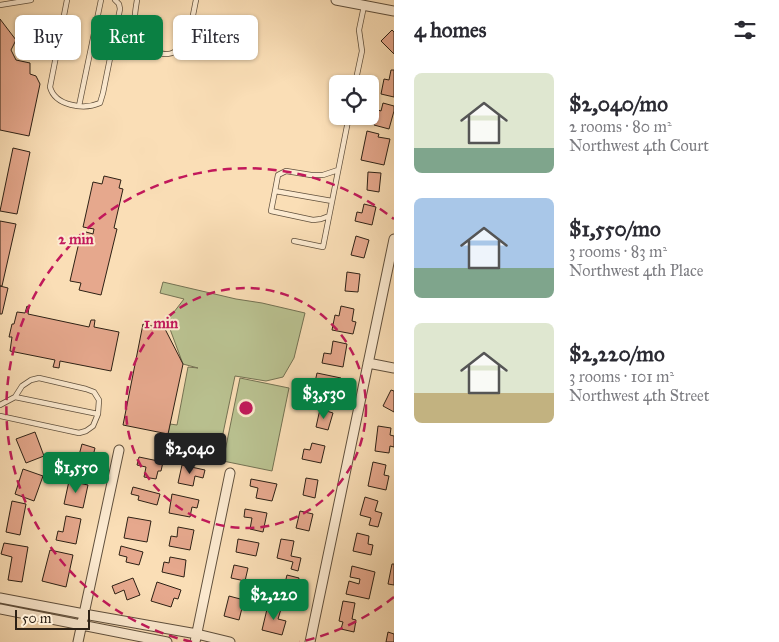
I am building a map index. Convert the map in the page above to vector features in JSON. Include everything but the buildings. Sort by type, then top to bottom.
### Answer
[{"type":"street","points":[[336,0],[394,12]]},
{"type":"street","points":[[310,642],[394,239]]},
{"type":"street","points":[[368,363],[394,368]]},
{"type":"street","points":[[78,642],[119,450]]},
{"type":"street","points":[[196,638],[230,473]]},
{"type":"street","points":[[0,598],[196,638],[230,642]]},
{"type":"street","points":[[0,609],[167,642]]},
{"type":"lane","points":[[3,3],[30,0]]},
{"type":"lane","points":[[67,0],[50,87],[52,94],[58,100],[79,106],[94,106],[100,103],[120,9],[119,4],[115,0]]},
{"type":"lane","points":[[79,106],[101,0]]},
{"type":"lane","points":[[137,0],[135,23],[140,37],[148,47],[159,53],[171,53],[181,46],[188,36],[196,0]]},
{"type":"lane","points":[[357,75],[362,52],[359,30],[364,6]]},
{"type":"lane","points":[[294,241],[323,247],[347,125]]},
{"type":"lane","points":[[329,216],[313,220],[271,211],[278,175],[286,171],[323,175],[338,170]]},
{"type":"lane","points":[[275,191],[332,201]]},
{"type":"lane","points":[[0,405],[15,397],[22,386],[31,380],[39,378],[86,389],[94,392],[100,400],[98,414],[93,426],[79,433],[0,416]]},
{"type":"lane","points":[[15,397],[98,414]]},
{"type":"green space","points":[[163,282],[305,313],[294,358],[283,377],[266,381],[235,376],[217,462],[165,450],[170,424],[177,425],[188,367],[198,368],[183,364],[167,321],[184,299],[160,293]]},
{"type":"green space","points":[[240,378],[289,388],[272,471],[223,461]]}]
